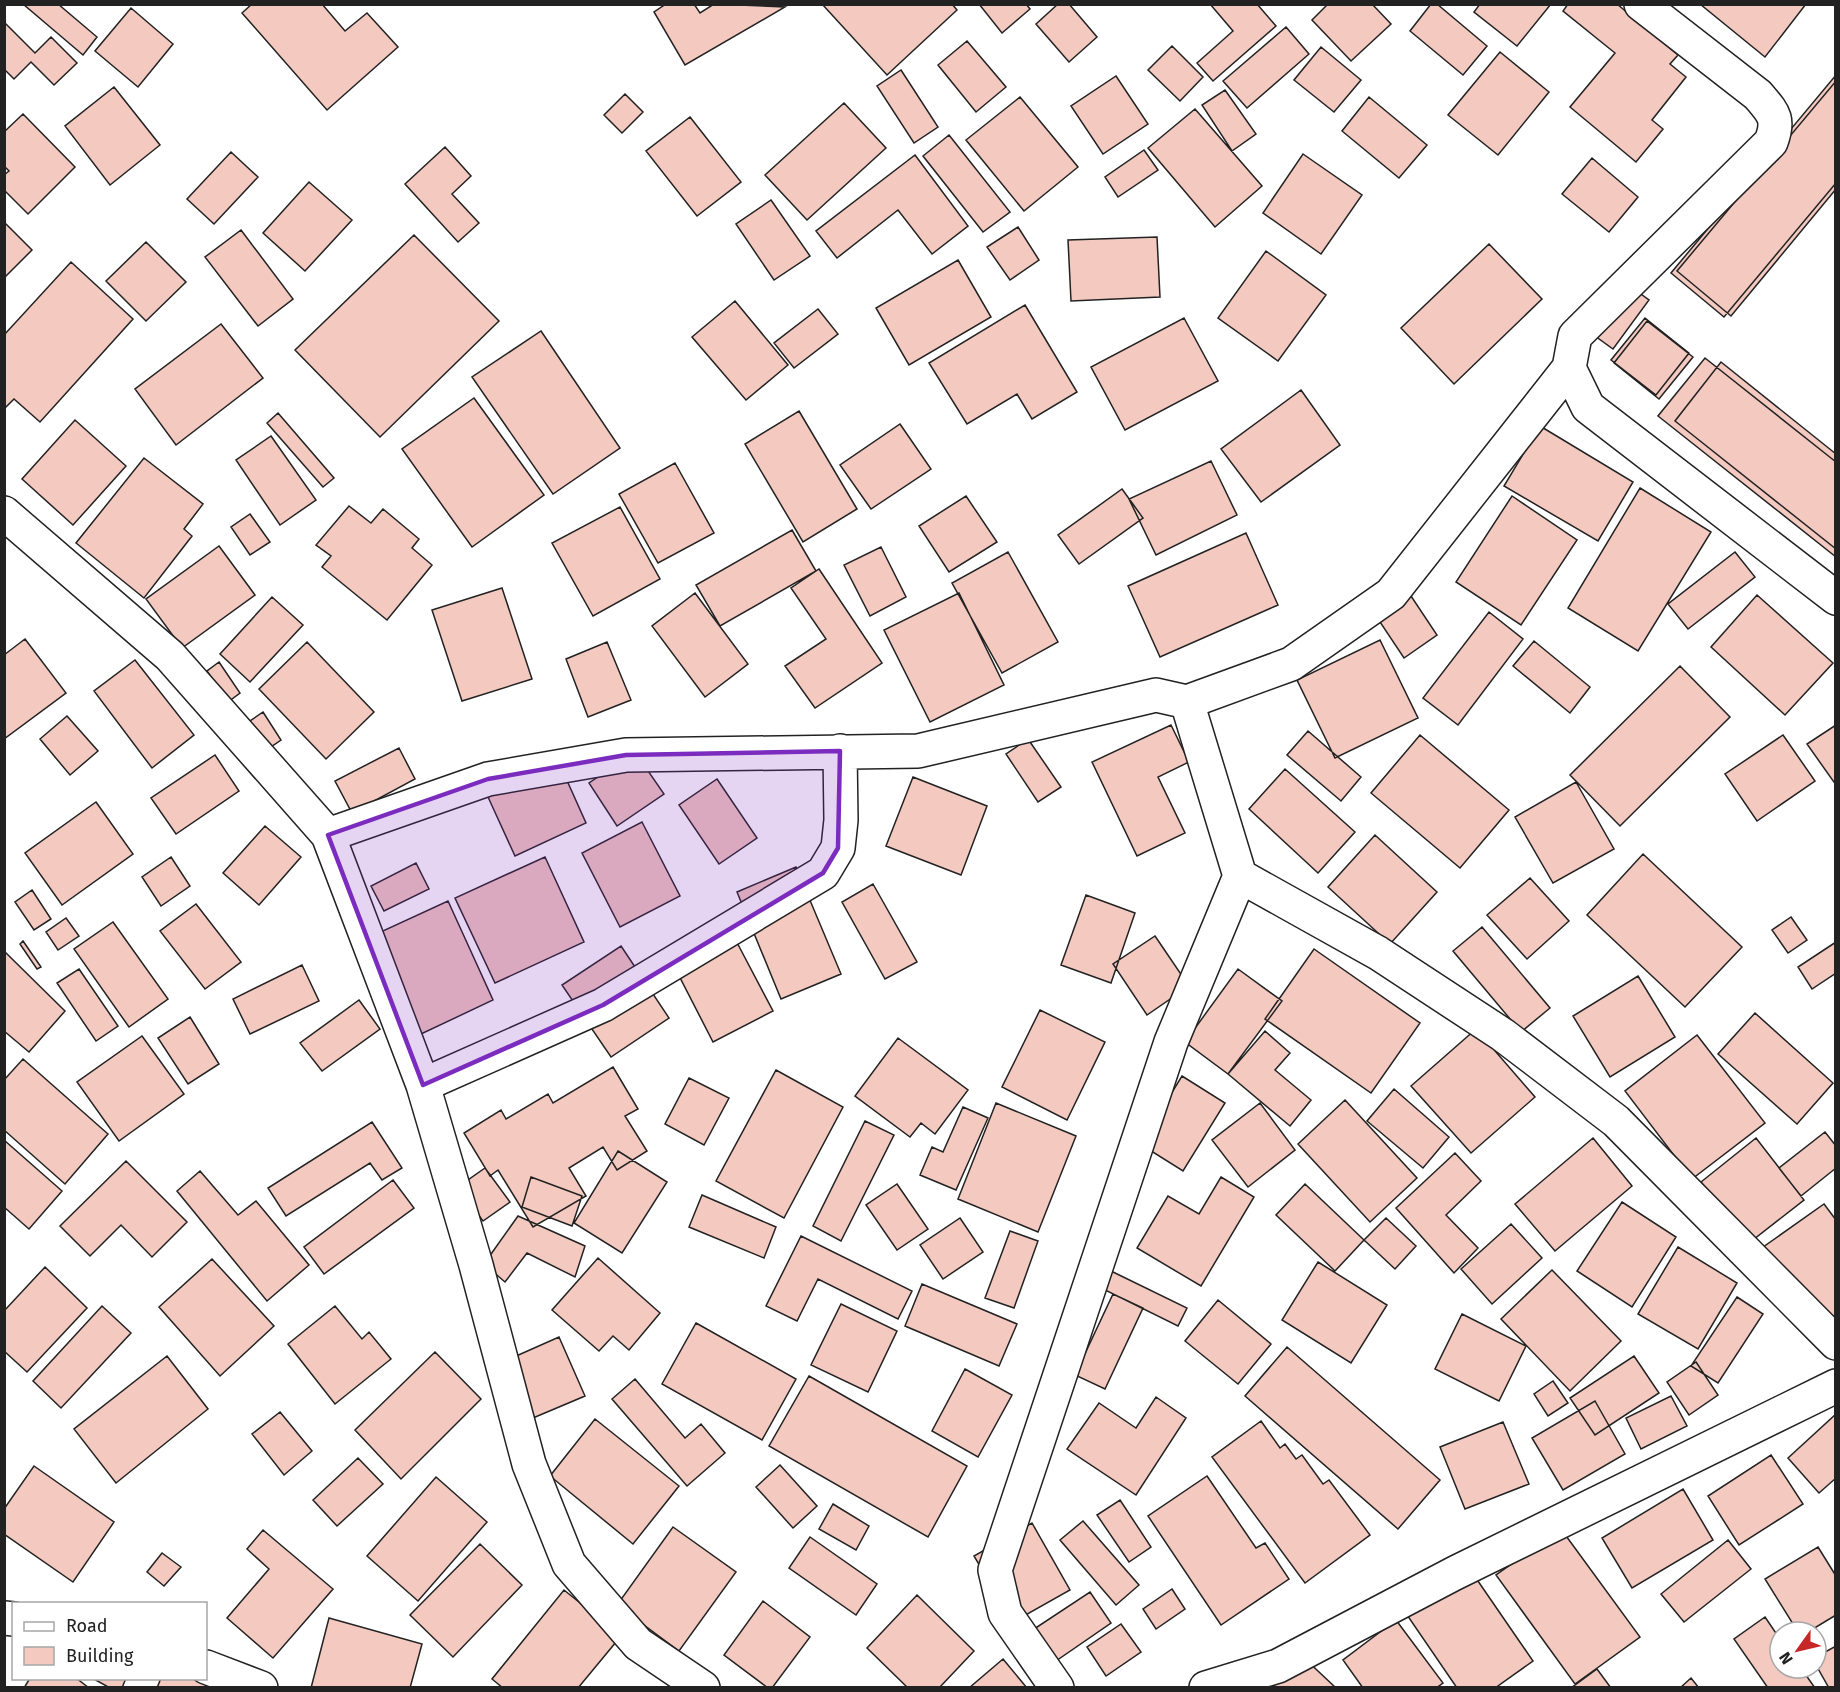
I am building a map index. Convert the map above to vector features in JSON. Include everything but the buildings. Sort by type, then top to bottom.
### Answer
[{"type":"street","points":[[328,834],[488,779],[626,755],[918,751],[1156,695],[1187,702],[1291,664],[1391,594],[1569,368],[1575,336],[1771,142],[1777,127],[1774,114],[1758,95],[1641,4]]},
{"type":"street","points":[[1569,368],[1588,407],[1836,598]]},
{"type":"street","points":[[4,513],[170,656],[328,834],[423,1085],[476,1265],[529,1464],[569,1564],[638,1644],[703,1688]]},
{"type":"street","points":[[1057,1688],[1005,1613],[995,1570],[1171,1042],[1240,876],[1187,702]]},
{"type":"street","points":[[423,1085],[603,1005],[823,873],[838,848],[841,820],[840,751]]},
{"type":"street","points":[[1240,876],[1378,953],[1503,1035],[1616,1120],[1836,1344]]},
{"type":"street","points":[[1211,1687],[1278,1666],[1455,1573],[1836,1386]]},
{"type":"street","points":[[207,1667],[261,1688]]},
{"type":"highlighted area","points":[[840,751],[838,848],[823,873],[603,1005],[423,1085],[328,835],[488,779],[626,755]]}]
